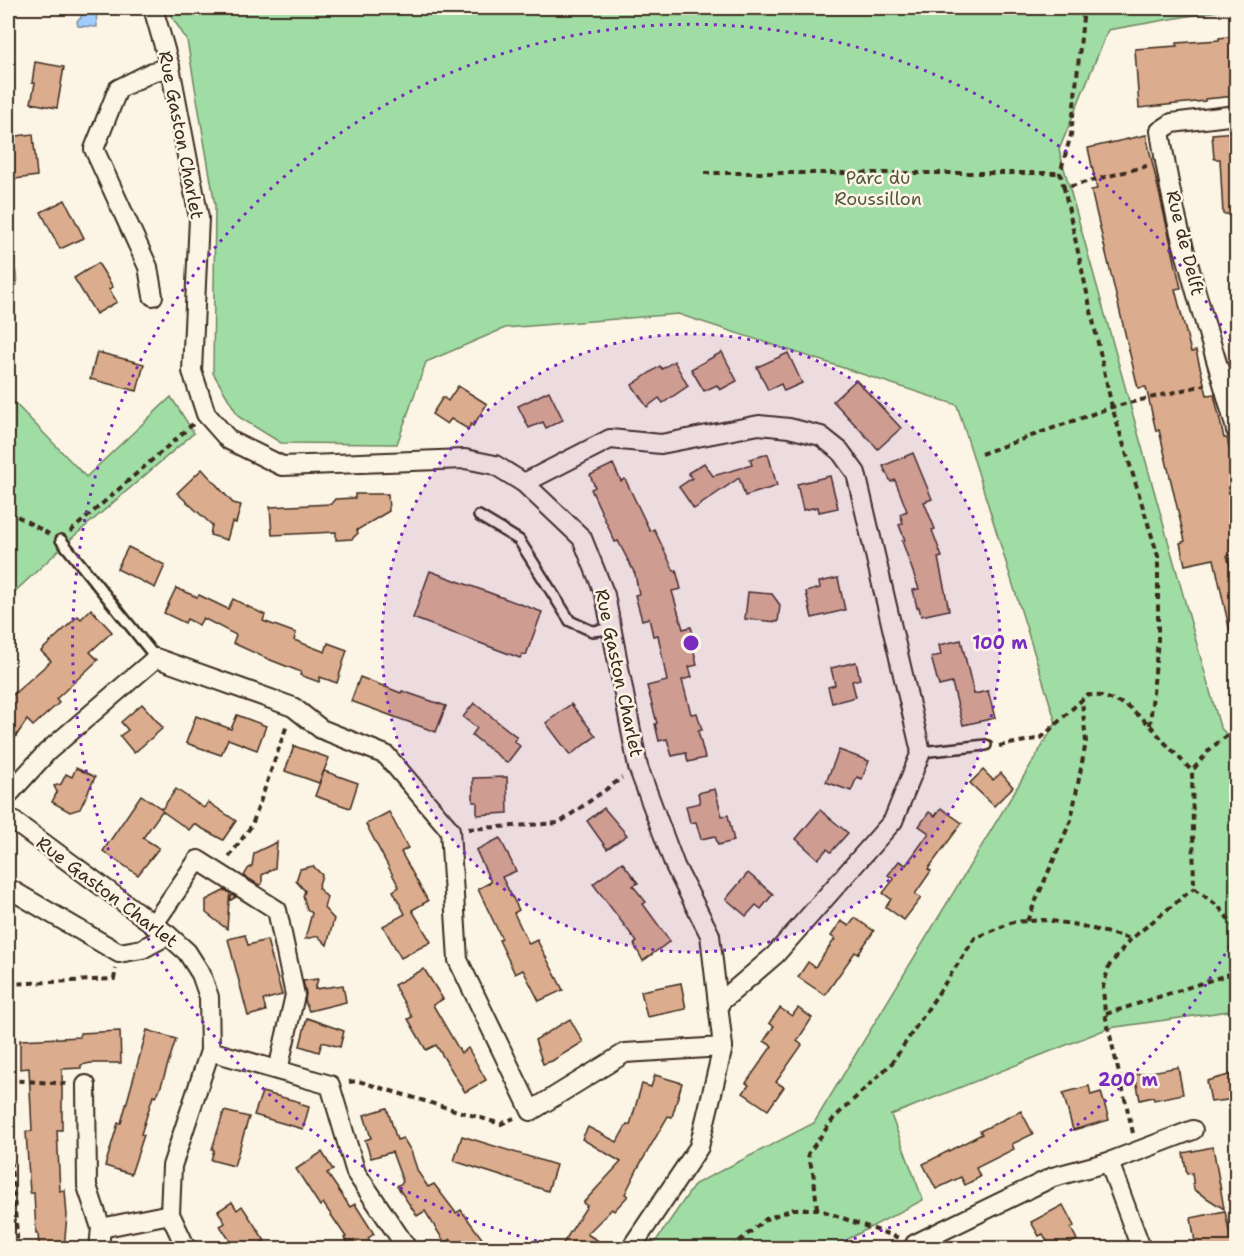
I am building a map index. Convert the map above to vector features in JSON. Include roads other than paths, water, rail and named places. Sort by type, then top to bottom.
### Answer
[{"type":"street","name":"Rue Gaston Charlet","points":[[153,8],[170,67],[199,218],[192,371],[206,414],[229,440],[282,466],[465,459],[495,465],[524,483],[582,538],[605,595],[638,767],[675,866],[710,935],[723,1047],[699,1147],[631,1248]]},
{"type":"street","points":[[153,297],[148,267],[94,149],[118,89],[152,72],[170,67]]},
{"type":"street","name":"Rue de Delft","points":[[1236,115],[1172,123],[1160,130],[1188,265],[1224,381],[1236,430]]},
{"type":"street","points":[[524,483],[610,439],[661,444],[759,424],[821,436],[840,451],[856,473],[921,752],[893,821],[775,955],[718,1004]]},
{"type":"street","points":[[8,795],[47,752],[156,658],[292,707],[321,729],[386,755],[450,830],[458,960],[531,1111],[625,1053],[723,1047]]},
{"type":"street","name":"Rue Gaston Charlet","points":[[8,818],[161,930],[187,952],[201,974],[208,997],[210,1051],[172,1166],[170,1214],[186,1248]]},
{"type":"street","points":[[8,888],[119,953],[142,949],[161,930],[198,860],[277,910],[296,995],[278,1070]]},
{"type":"street","points":[[210,1051],[330,1085],[356,1173],[406,1248]]},
{"type":"street","points":[[77,1085],[87,1186],[101,1228],[99,1248]]},
{"type":"street","points":[[915,1244],[1053,1177],[1109,1162],[1193,1130]]},
{"type":"street","points":[[1109,1162],[1141,1248]]},
{"type":"street","points":[[101,1228],[170,1214]]},
{"type":"lane","points":[[479,516],[519,540],[570,621],[592,630],[612,629]]},
{"type":"lane","points":[[61,540],[156,658]]},
{"type":"lane","points":[[921,752],[986,746]]},
{"type":"water","points":[[81,8],[96,8],[97,27],[78,26],[77,21],[81,18]]},
{"type":"park label","name":"Parc du Roussillon","points":[[878,188]]}]
